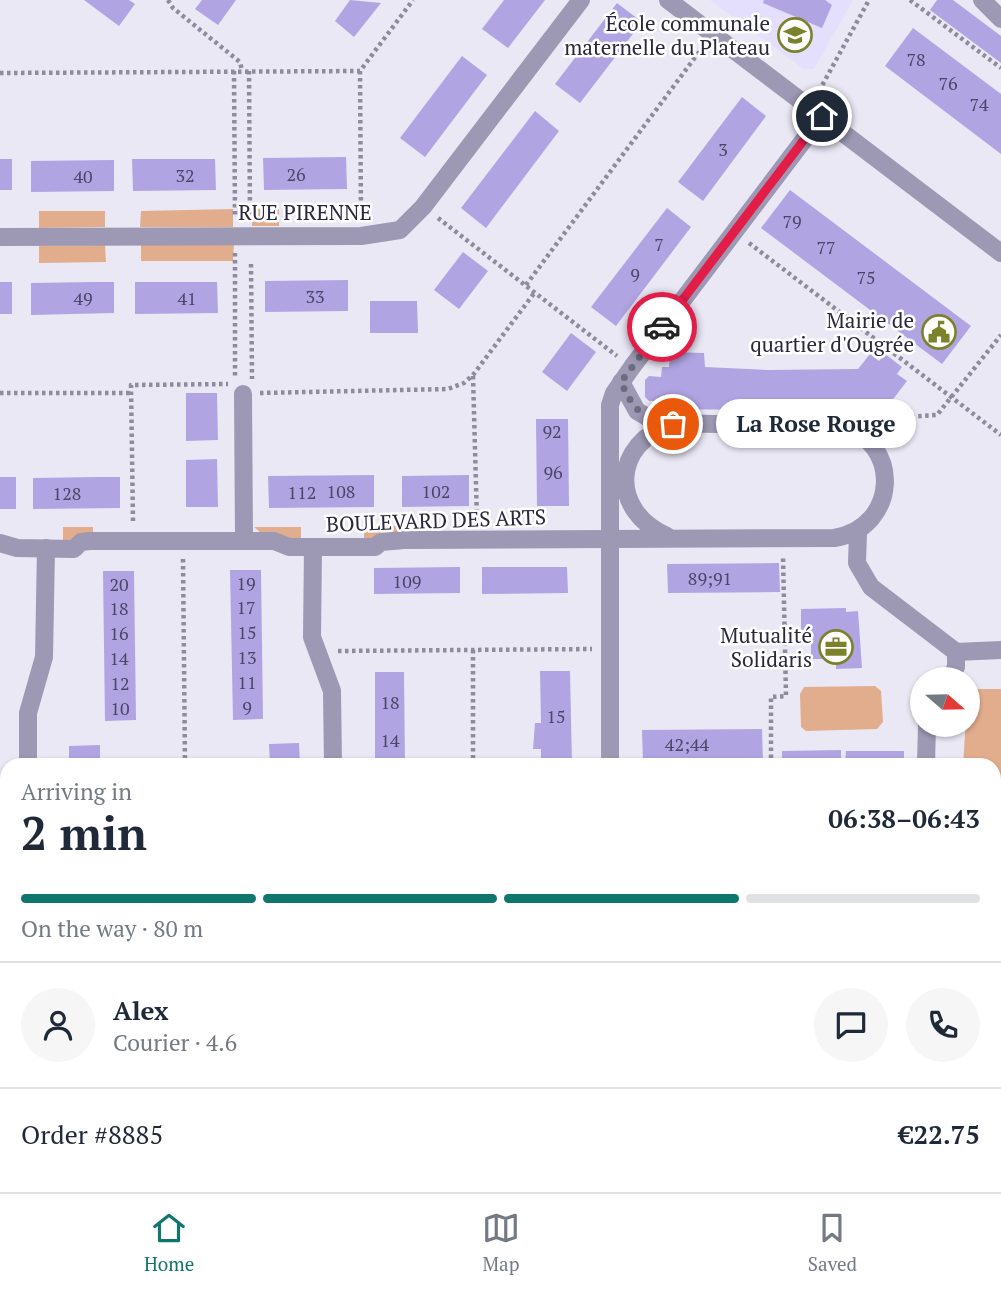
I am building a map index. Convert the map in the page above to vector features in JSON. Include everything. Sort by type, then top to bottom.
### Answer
[{"type":"street","name":"RUE PIRENNE","points":[[0,237],[361,236],[400,230],[423,207],[581,0]]},
{"type":"street","points":[[668,0],[1001,253]]},
{"type":"street","points":[[982,0],[1001,19]]},
{"type":"street","points":[[610,758],[608,415],[614,393],[734,232],[816,112]]},
{"type":"street","points":[[621,382],[631,403],[646,418],[673,424],[839,426],[855,430],[881,458],[886,482],[882,503],[858,532],[857,563],[864,579],[956,652],[1001,650]]},
{"type":"street","points":[[239,389],[244,540]]},
{"type":"street","points":[[672,538],[656,531],[638,517],[627,497],[625,480],[636,449],[653,432],[673,424]]},
{"type":"street","name":"BOULEVARD DES ARTS","points":[[0,543],[17,548],[74,548],[81,542],[90,541],[244,540],[313,547],[375,547],[390,540],[834,538],[858,532]]},
{"type":"street","points":[[313,547],[312,637],[332,691],[333,758]]},
{"type":"street","points":[[28,758],[28,713],[44,657],[46,548]]},
{"type":"street","points":[[956,652],[956,667]]},
{"type":"street","points":[[926,758],[927,737]]},
{"type":"path","points":[[168,0],[173,8],[240,62],[242,70]]},
{"type":"path","points":[[361,236],[360,71],[413,0]]},
{"type":"path","points":[[816,112],[869,0]]},
{"type":"path","points":[[910,0],[1001,68]]},
{"type":"path","points":[[526,285],[713,33]]},
{"type":"path","points":[[249,71],[250,235]]},
{"type":"path","points":[[0,73],[360,71]]},
{"type":"path","points":[[423,207],[632,367]]},
{"type":"path","points":[[734,232],[1001,435]]},
{"type":"path","points":[[251,264],[252,393],[448,389],[464,383],[473,375],[535,292]]},
{"type":"path","points":[[855,430],[907,417],[937,415],[953,399],[1001,335]]},
{"type":"path","points":[[473,375],[477,539]]},
{"type":"path","points":[[134,541],[131,385],[239,389]]},
{"type":"path","points":[[0,393],[131,393]]},
{"type":"path","points":[[771,758],[771,697],[786,696],[783,538]]},
{"type":"path","points":[[183,541],[185,758]]},
{"type":"path","points":[[317,651],[611,648]]},
{"type":"path","points":[[473,650],[473,758]]},
{"type":"shaded area","name":"École communale maternelle du Plateau","points":[[710,0],[853,0],[814,69],[804,69]]},
{"type":"shaded area","points":[[233,209],[233,227],[140,227],[141,211]]},
{"type":"shaded area","points":[[252,209],[279,209],[279,226],[252,226]]},
{"type":"shaded area","points":[[39,211],[105,211],[105,227],[39,228]]},
{"type":"shaded area","points":[[234,244],[233,261],[141,261],[141,245]]},
{"type":"shaded area","points":[[105,245],[106,262],[39,263],[39,246]]},
{"type":"shaded area","points":[[364,526],[400,526],[399,533],[364,540]]},
{"type":"shaded area","points":[[63,527],[93,527],[93,535],[63,542]]},
{"type":"shaded area","points":[[254,527],[301,527],[301,540],[261,533]]},
{"type":"shaded area","points":[[875,686],[881,691],[883,722],[877,729],[806,731],[801,727],[800,694],[804,687]]},
{"type":"shaded area","points":[[980,689],[1001,689],[1001,758],[963,758],[965,737],[980,737]]},
{"type":"building","points":[[84,0],[129,0],[135,4],[119,26]]},
{"type":"building","points":[[202,0],[236,0],[218,25],[195,9]]},
{"type":"building","points":[[350,0],[381,3],[354,37],[335,21]]},
{"type":"building","points":[[504,0],[545,0],[508,48],[482,29]]},
{"type":"building","points":[[764,0],[825,0],[832,5],[822,28],[763,3]]},
{"type":"building","points":[[937,0],[953,0],[1001,36],[1001,63],[930,10]]},
{"type":"building","points":[[617,3],[642,22],[580,103],[555,84]]},
{"type":"building","points":[[913,28],[1001,94],[1001,154],[885,66]]},
{"type":"building","points":[[462,56],[487,75],[425,157],[400,138]]},
{"type":"building","points":[[742,97],[766,116],[703,201],[678,182]]},
{"type":"building","points":[[535,111],[559,131],[486,228],[461,208]]},
{"type":"building","points":[[346,157],[347,189],[264,190],[263,158]]},
{"type":"building","points":[[0,159],[12,159],[12,190],[0,190]]},
{"type":"building","points":[[132,159],[215,159],[216,190],[133,191]]},
{"type":"building","points":[[114,160],[114,191],[31,192],[31,161]]},
{"type":"building","points":[[790,190],[971,326],[942,364],[761,228]]},
{"type":"building","points":[[667,208],[691,227],[616,326],[591,307]]},
{"type":"building","points":[[463,252],[488,271],[459,309],[434,290]]},
{"type":"building","points":[[348,280],[348,311],[265,312],[265,281]]},
{"type":"building","points":[[0,282],[12,282],[12,314],[0,314]]},
{"type":"building","points":[[114,282],[114,313],[31,315],[31,283]]},
{"type":"building","points":[[135,282],[217,282],[218,313],[135,314]]},
{"type":"building","points":[[370,301],[417,301],[418,333],[370,333]]},
{"type":"building","points":[[571,333],[596,352],[567,391],[542,372]]},
{"type":"building","points":[[670,352],[704,353],[705,367],[768,370],[858,369],[870,354],[879,361],[885,354],[902,367],[897,374],[907,381],[884,411],[661,409],[661,401],[649,401],[645,397],[645,380],[649,376],[661,377],[662,367],[669,367]]},
{"type":"building","points":[[186,393],[217,393],[218,440],[186,441]]},
{"type":"building","points":[[536,419],[568,419],[569,506],[537,506]]},
{"type":"building","points":[[217,459],[218,507],[186,507],[186,460]]},
{"type":"building","points":[[374,475],[374,507],[269,508],[268,476]]},
{"type":"building","points":[[469,475],[469,506],[402,507],[402,476]]},
{"type":"building","points":[[0,477],[16,477],[16,509],[0,509]]},
{"type":"building","points":[[120,477],[120,508],[33,509],[33,478]]},
{"type":"building","points":[[779,563],[780,592],[668,593],[667,564]]},
{"type":"building","points":[[460,567],[460,593],[374,594],[374,568]]},
{"type":"building","points":[[482,567],[567,567],[568,593],[482,594]]},
{"type":"building","points":[[230,570],[261,570],[263,719],[233,720]]},
{"type":"building","points":[[103,571],[134,571],[136,720],[105,721]]},
{"type":"building","name":"Mutualité Solidaris","points":[[846,608],[846,612],[858,611],[862,668],[836,669],[836,659],[811,659],[811,634],[801,634],[801,609]]},
{"type":"building","points":[[540,671],[570,671],[572,758],[541,758],[541,749],[533,749],[535,723],[541,723]]},
{"type":"building","points":[[375,672],[404,672],[405,758],[375,758]]},
{"type":"building","points":[[762,729],[763,758],[643,758],[642,730]]},
{"type":"building","points":[[299,743],[300,758],[270,758],[269,744]]},
{"type":"building","points":[[100,745],[100,758],[69,758],[69,746]]},
{"type":"building","points":[[841,750],[841,758],[782,758],[782,751]]},
{"type":"building","points":[[846,751],[904,751],[904,758],[846,758]]},
{"type":"way so far","points":[[662,327],[621,382],[637,411],[657,423],[673,424]]},
{"type":"place","name":"École communale maternelle du Plateau","points":[[795,35]]},
{"type":"place","name":"Mairie de quartier d'Ougrée","points":[[939,332]]},
{"type":"place","name":"La Rose Rouge","points":[[673,424]]},
{"type":"place","name":"Mutualité Solidaris","points":[[836,647]]},
{"type":"route","points":[[662,327],[822,116]]}]
